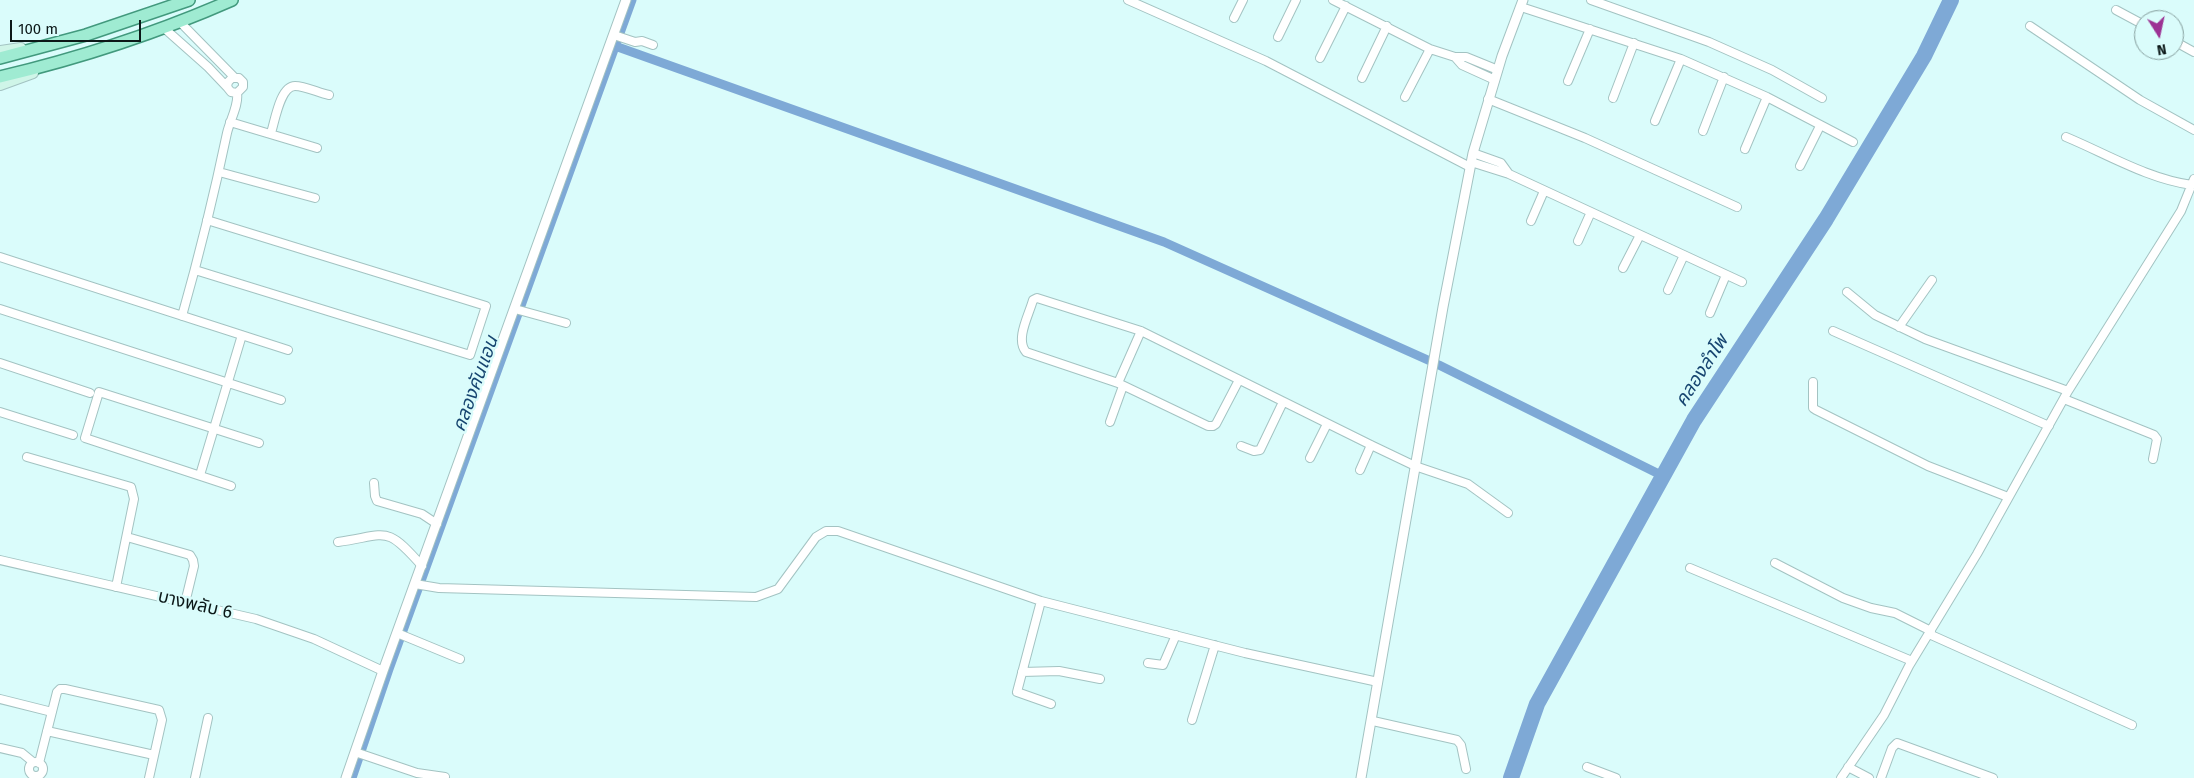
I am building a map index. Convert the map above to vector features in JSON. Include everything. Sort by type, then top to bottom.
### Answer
[{"type":"main road","points":[[0,58],[119,25],[189,0]]},
{"type":"main road","points":[[0,85],[164,28],[232,0]]},
{"type":"main road","points":[[0,51],[54,44]]},
{"type":"main road","points":[[0,76],[86,55]]},
{"type":"street","points":[[346,778],[357,753],[383,671],[399,634],[437,524],[616,36],[626,0]]},
{"type":"street","points":[[1128,0],[1266,61],[1471,161],[1501,163],[1509,174],[1742,282]]},
{"type":"street","points":[[1234,18],[1243,0]]},
{"type":"street","points":[[1278,38],[1296,0]]},
{"type":"street","points":[[1333,0],[1430,48],[1455,57],[1466,57],[1498,70]]},
{"type":"street","points":[[1592,0],[1709,42],[1772,70],[1822,98]]},
{"type":"street","points":[[1361,778],[1443,307],[1471,161],[1488,99],[1522,3],[1590,29],[1681,59],[1724,77],[1853,142]]},
{"type":"street","points":[[1320,58],[1346,6]]},
{"type":"street","points":[[2116,10],[2134,20]]},
{"type":"street","points":[[164,28],[208,67],[231,92],[237,92],[243,87],[239,78],[234,77],[180,22]]},
{"type":"street","points":[[1362,78],[1387,26]]},
{"type":"street","points":[[2030,26],[2140,100],[2194,130]]},
{"type":"street","points":[[1568,81],[1590,29]]},
{"type":"street","points":[[616,36],[635,42],[642,41],[653,46]]},
{"type":"street","points":[[1613,98],[1634,43]]},
{"type":"street","points":[[1405,97],[1430,48]]},
{"type":"street","points":[[1455,57],[1462,65],[1495,80]]},
{"type":"street","points":[[1655,121],[1681,59]]},
{"type":"street","points":[[227,87],[228,82],[234,77]]},
{"type":"street","points":[[1703,131],[1724,77]]},
{"type":"street","points":[[272,133],[282,94],[288,88],[295,86],[329,96]]},
{"type":"street","points":[[182,316],[195,270],[230,122],[238,98],[237,92]]},
{"type":"street","points":[[1745,148],[1767,97]]},
{"type":"street","points":[[1488,99],[1585,138],[1737,207]]},
{"type":"street","points":[[230,122],[317,148]]},
{"type":"street","points":[[1800,166],[1820,126]]},
{"type":"street","points":[[1841,778],[1884,715],[1912,661],[2068,391],[2181,211],[2193,182],[2172,182],[2151,175],[2066,137]]},
{"type":"street","points":[[219,172],[315,198]]},
{"type":"street","points":[[1531,221],[1544,191]]},
{"type":"street","points":[[1578,241],[1591,212]]},
{"type":"street","points":[[195,270],[470,355],[486,306],[207,220]]},
{"type":"street","points":[[1623,268],[1640,235]]},
{"type":"street","points":[[1668,290],[1684,255]]},
{"type":"street","points":[[0,257],[288,350]]},
{"type":"street","points":[[1710,313],[1726,275]]},
{"type":"street","points":[[1899,327],[1932,280]]},
{"type":"street","points":[[1847,292],[1875,315],[1925,339],[2068,391]]},
{"type":"street","points":[[1239,380],[1213,426],[1208,426],[1121,384],[1026,352],[1022,347],[1021,340],[1033,300],[1043,299],[1141,331],[1328,424],[1371,446],[1415,466],[1468,484],[1508,513]]},
{"type":"street","points":[[0,309],[281,400]]},
{"type":"street","points":[[517,310],[566,323]]},
{"type":"street","points":[[1110,422],[1121,384],[1141,331]]},
{"type":"street","points":[[1833,331],[2049,426]]},
{"type":"street","points":[[200,475],[242,335]]},
{"type":"street","points":[[0,363],[90,392]]},
{"type":"street","points":[[1812,382],[1813,408],[1816,410],[1928,466],[2008,497]]},
{"type":"street","points":[[231,486],[85,438],[100,392],[259,444]]},
{"type":"street","points":[[2064,399],[2154,435],[2157,439],[2153,459]]},
{"type":"street","points":[[1241,446],[1258,452],[1260,450],[1283,402]]},
{"type":"street","points":[[0,412],[73,435]]},
{"type":"street","points":[[1310,458],[1328,424]]},
{"type":"street","points":[[1360,470],[1371,446]]},
{"type":"street","points":[[27,457],[130,487],[134,499],[128,537],[116,587]]},
{"type":"street","points":[[374,483],[377,501],[422,514],[437,524]]},
{"type":"street","points":[[417,584],[439,588],[756,597],[778,589],[816,537],[826,531],[838,530],[1041,601],[1214,645],[1378,682]]},
{"type":"street","points":[[338,542],[382,534],[390,536],[422,566]]},
{"type":"street","points":[[128,537],[190,555],[194,566],[185,603]]},
{"type":"street","name":"บางพลับ 6","points":[[0,560],[256,619],[314,638],[383,671]]},
{"type":"street","points":[[1775,563],[1843,598],[1871,608],[1895,613],[1930,632],[2132,725]]},
{"type":"street","points":[[1690,568],[1912,661]]},
{"type":"street","points":[[1041,601],[1017,692],[1051,704]]},
{"type":"street","points":[[399,634],[460,659]]},
{"type":"street","points":[[1148,662],[1163,665],[1176,635]]},
{"type":"street","points":[[1192,720],[1214,645]]},
{"type":"street","points":[[1022,672],[1060,671],[1100,679]]},
{"type":"street","points":[[0,748],[22,753],[36,763],[43,767],[40,777],[29,772],[29,766],[36,763],[57,692],[60,689],[65,689],[159,710],[162,720],[149,778]]},
{"type":"street","points":[[0,699],[52,712]]},
{"type":"street","points":[[195,778],[208,718]]},
{"type":"street","points":[[1372,721],[1451,737],[1457,740],[1466,769]]},
{"type":"street","points":[[47,731],[154,755]]},
{"type":"street","points":[[1881,778],[1892,748],[1898,743],[1993,778]]},
{"type":"street","points":[[357,753],[417,773],[445,777]]},
{"type":"street","points":[[1587,767],[1616,778]]},
{"type":"street","points":[[1848,767],[1869,778]]},
{"type":"waterway","name":"คลองคันแอน","points":[[352,778],[389,669],[632,0]]},
{"type":"waterway","name":"คลองลำโพ","points":[[1511,778],[1537,704],[1694,420],[1826,219],[1924,56],[1951,0]]},
{"type":"waterway","points":[[615,46],[1164,242],[1439,365],[1663,476]]}]
